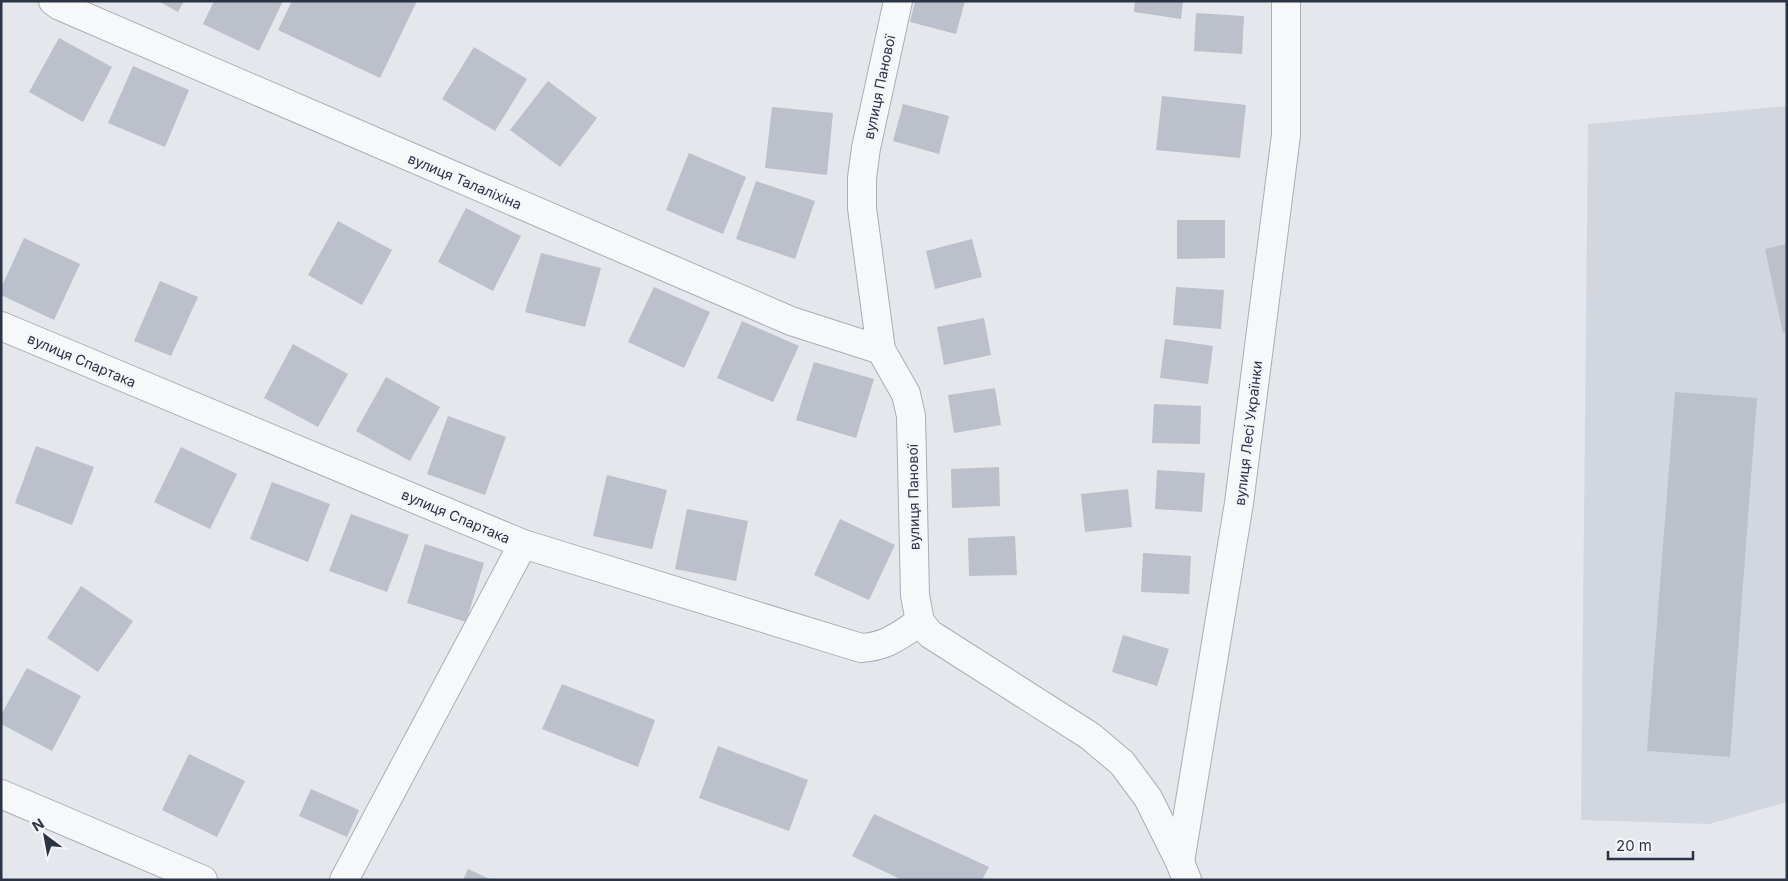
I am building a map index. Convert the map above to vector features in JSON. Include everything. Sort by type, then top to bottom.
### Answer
[{"type":"street","name":"вулиця Талаліхіна","points":[[53,1],[78,14],[791,321],[882,350]]},
{"type":"street","name":"вулиця Панової","points":[[898,1],[866,148],[862,178],[862,208],[882,350],[906,394],[911,416],[915,595],[920,622]]},
{"type":"street","name":"вулиця Лесі Українки","points":[[1183,871],[1240,503],[1286,135],[1286,1]]},
{"type":"street","name":"вулиця Спартака","points":[[1,326],[523,544],[861,648],[888,643],[920,622]]},
{"type":"street","points":[[344,880],[523,544]]},
{"type":"street","points":[[920,622],[930,634],[1090,736],[1122,763],[1148,798],[1183,871]]},
{"type":"street","points":[[1,794],[203,880]]},
{"type":"shaded area","points":[[1787,106],[1787,802],[1709,824],[1581,820],[1588,124]]},
{"type":"building","points":[[158,1],[184,1],[178,12]]},
{"type":"building","points":[[214,1],[283,1],[259,51],[203,24]]},
{"type":"building","points":[[292,1],[417,1],[380,78],[278,30]]},
{"type":"building","points":[[915,1],[965,1],[956,34],[910,22]]},
{"type":"building","points":[[1135,1],[1183,1],[1181,19],[1134,12]]},
{"type":"building","points":[[1196,13],[1244,16],[1242,54],[1194,51]]},
{"type":"building","points":[[59,38],[112,67],[83,122],[29,92]]},
{"type":"building","points":[[474,47],[527,79],[495,131],[442,99]]},
{"type":"building","points":[[133,66],[189,90],[165,147],[108,123]]},
{"type":"building","points":[[548,81],[597,118],[560,167],[510,130]]},
{"type":"building","points":[[1162,96],[1246,105],[1240,158],[1156,150]]},
{"type":"building","points":[[903,104],[949,116],[939,154],[893,141]]},
{"type":"building","points":[[772,107],[833,113],[827,175],[765,168]]},
{"type":"building","points":[[689,153],[746,177],[723,234],[666,210]]},
{"type":"building","points":[[756,181],[815,201],[795,259],[736,239]]},
{"type":"building","points":[[466,208],[521,236],[493,291],[438,262]]},
{"type":"building","points":[[1177,220],[1225,220],[1225,258],[1177,259]]},
{"type":"building","points":[[338,221],[392,250],[362,305],[308,275]]},
{"type":"building","points":[[24,238],[80,264],[54,320],[1,295],[1,288]]},
{"type":"building","points":[[972,239],[982,277],[935,289],[926,251]]},
{"type":"building","points":[[1787,244],[1787,332],[1783,333],[1765,249]]},
{"type":"building","points":[[541,253],[601,268],[585,327],[525,312]]},
{"type":"building","points":[[160,281],[198,297],[171,356],[134,341]]},
{"type":"building","points":[[654,287],[710,312],[684,368],[628,342]]},
{"type":"building","points":[[1176,287],[1224,290],[1221,329],[1173,325]]},
{"type":"building","points":[[984,318],[991,355],[944,365],[937,327]]},
{"type":"building","points":[[742,321],[799,346],[773,402],[717,378]]},
{"type":"building","points":[[1165,339],[1213,346],[1208,384],[1160,378]]},
{"type":"building","points":[[293,344],[348,374],[318,427],[264,398]]},
{"type":"building","points":[[814,362],[874,379],[856,438],[796,420]]},
{"type":"building","points":[[386,377],[440,407],[410,461],[356,431]]},
{"type":"building","points":[[995,388],[1001,425],[954,433],[948,395]]},
{"type":"building","points":[[1675,392],[1757,398],[1730,757],[1647,751]]},
{"type":"building","points":[[1154,404],[1201,406],[1200,444],[1152,443]]},
{"type":"building","points":[[448,416],[506,437],[485,495],[427,474]]},
{"type":"building","points":[[36,446],[94,467],[72,525],[15,503]]},
{"type":"building","points":[[181,447],[237,474],[210,529],[154,502]]},
{"type":"building","points":[[999,467],[1000,506],[952,508],[951,469]]},
{"type":"building","points":[[1157,470],[1205,473],[1202,512],[1155,509]]},
{"type":"building","points":[[607,475],[667,490],[652,549],[593,536]]},
{"type":"building","points":[[272,482],[330,504],[308,562],[250,539]]},
{"type":"building","points":[[1128,489],[1132,527],[1085,532],[1081,494]]},
{"type":"building","points":[[687,509],[748,521],[736,581],[675,569]]},
{"type":"building","points":[[351,514],[409,535],[387,592],[329,571]]},
{"type":"building","points":[[840,519],[895,545],[869,600],[814,575]]},
{"type":"building","points":[[1015,536],[1017,575],[969,576],[968,538]]},
{"type":"building","points":[[425,544],[484,563],[466,622],[407,603]]},
{"type":"building","points":[[1143,553],[1191,556],[1189,594],[1141,592]]},
{"type":"building","points":[[81,586],[133,621],[98,672],[47,638]]},
{"type":"building","points":[[1123,635],[1169,649],[1157,686],[1112,672]]},
{"type":"building","points":[[27,668],[81,696],[52,751],[1,724],[1,715]]},
{"type":"building","points":[[562,684],[655,720],[638,767],[542,729]]},
{"type":"building","points":[[718,746],[808,780],[789,831],[699,798]]},
{"type":"building","points":[[189,754],[245,781],[217,837],[162,810]]},
{"type":"building","points":[[311,789],[359,810],[347,837],[299,816]]},
{"type":"building","points":[[874,814],[989,867],[982,880],[902,880],[852,856]]},
{"type":"building","points":[[468,869],[492,880],[463,880]]}]
